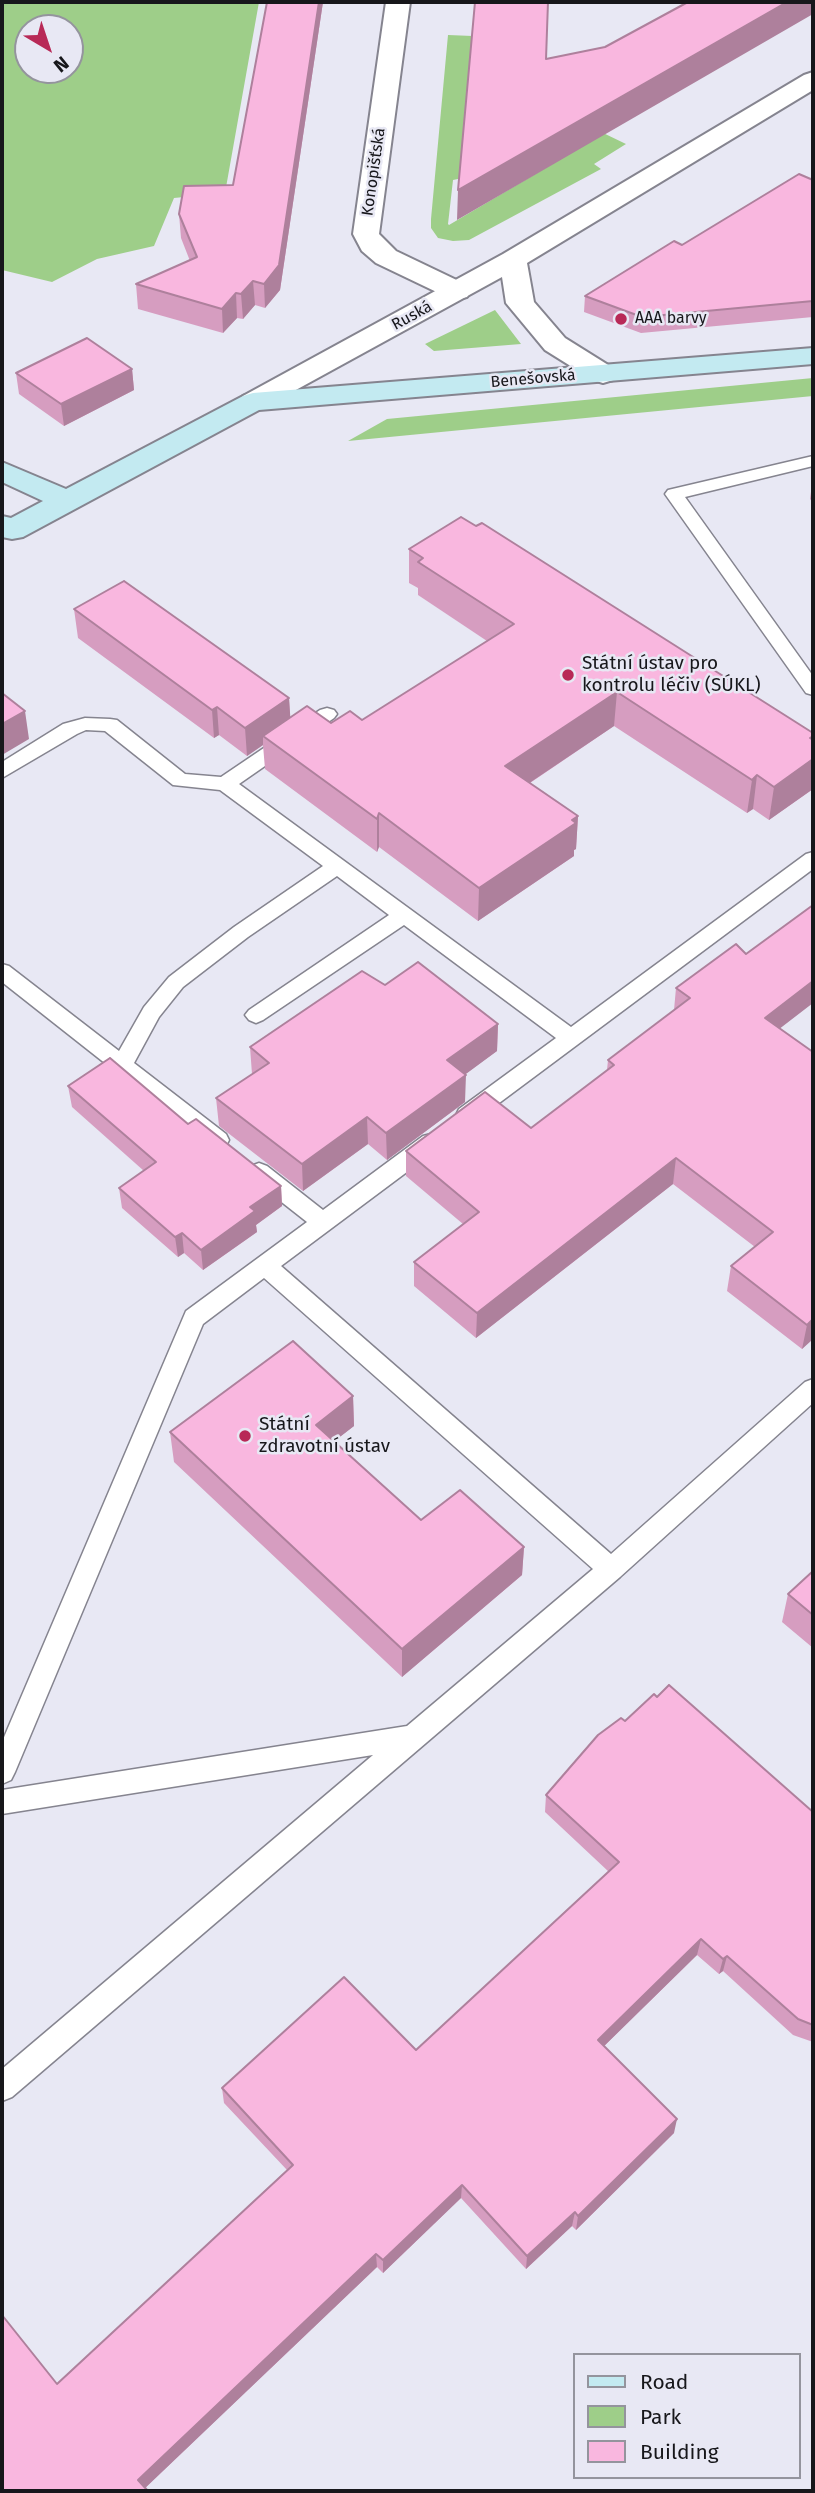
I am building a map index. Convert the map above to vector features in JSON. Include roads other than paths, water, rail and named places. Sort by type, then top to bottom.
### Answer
[{"type":"main road","name":"Benešovská","points":[[253,402],[813,356]]},
{"type":"main road","name":"Ruská","points":[[5,530],[67,501],[253,402]]},
{"type":"main road","points":[[2,471],[67,501]]},
{"type":"street","name":"Konopišťská","points":[[398,2],[366,234],[372,245],[386,257],[457,291]]},
{"type":"street","name":"Ruská","points":[[253,402],[513,260],[813,80]]},
{"type":"street","points":[[513,260],[520,303],[555,344],[603,374]]},
{"type":"lane","points":[[813,461],[674,494],[813,689]]},
{"type":"lane","points":[[225,784],[327,714]]},
{"type":"lane","points":[[2,771],[71,729],[85,724],[110,725],[180,780],[225,784],[572,1038]]},
{"type":"lane","points":[[2,1772],[194,1318],[813,859]]},
{"type":"lane","points":[[122,1065],[151,1012],[176,982],[241,932],[337,866]]},
{"type":"lane","points":[[256,1015],[404,915]]},
{"type":"lane","points":[[2,971],[323,1222]]},
{"type":"lane","points":[[265,1265],[611,1569]]},
{"type":"lane","points":[[2,2087],[611,1569],[813,1389]]},
{"type":"lane","points":[[2,1802],[210,1772],[414,1737]]},
{"type":"place","name":"AAA barvy","points":[[621,319]]},
{"type":"place","name":"Státní ústav pro kontrolu léčiv (SÚKL)","points":[[568,675]]},
{"type":"place","name":"Státní zdravotní ústav","points":[[245,1436]]}]
